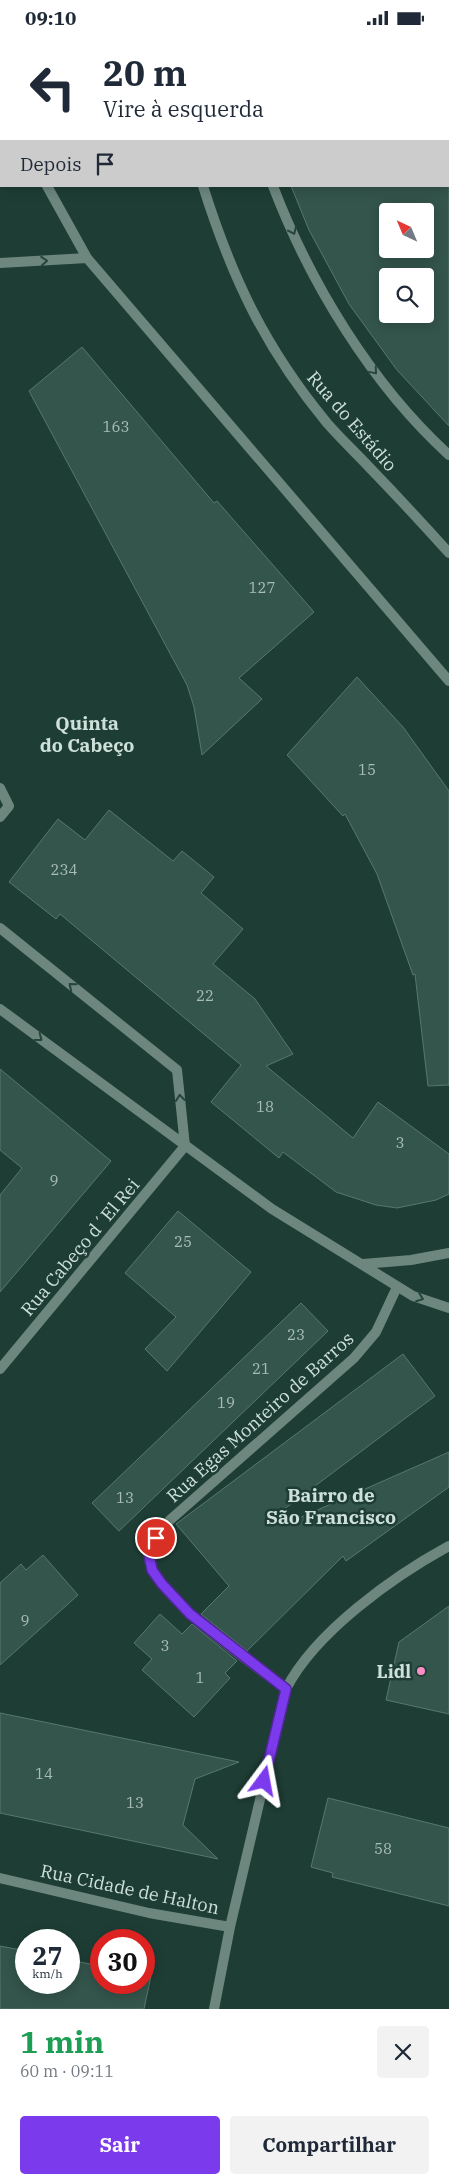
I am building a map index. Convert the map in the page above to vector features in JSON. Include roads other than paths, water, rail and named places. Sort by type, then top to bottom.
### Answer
[{"type":"street","points":[[48,187],[87,258],[449,681]]},
{"type":"street","name":"Rua do Estádio","points":[[203,187],[219,238],[236,277],[256,320],[281,361],[328,425],[449,553]]},
{"type":"street","points":[[273,187],[308,262],[338,317],[366,361],[408,411],[449,455]]},
{"type":"street","points":[[0,263],[87,258]]},
{"type":"street","points":[[0,788],[9,806],[0,817]]},
{"type":"street","points":[[0,928],[177,1070],[185,1146]]},
{"type":"street","points":[[0,1009],[272,1209],[413,1296],[449,1308]]},
{"type":"street","name":"Rua Cabeço d´El Rei","points":[[0,1369],[185,1146]]},
{"type":"street","points":[[363,1264],[411,1260],[449,1253]]},
{"type":"street","name":"Rua Egas Monteiro de Barros","points":[[286,1689],[190,1614],[152,1570],[149,1555],[156,1538],[170,1520],[354,1358],[376,1332],[397,1287]]},
{"type":"street","points":[[230,1927],[286,1689],[295,1671],[309,1653],[348,1617],[394,1580],[449,1545]]},
{"type":"street","name":"Rua Cidade de Halton","points":[[0,1878],[149,1913],[230,1927],[214,2009]]},
{"type":"place","name":"Lidl","points":[[421,1671]]},
{"type":"district","name":"Quinta do Cabeço","points":[[87,734]]},
{"type":"district","name":"Bairro de São Francisco","points":[[331,1506]]}]
